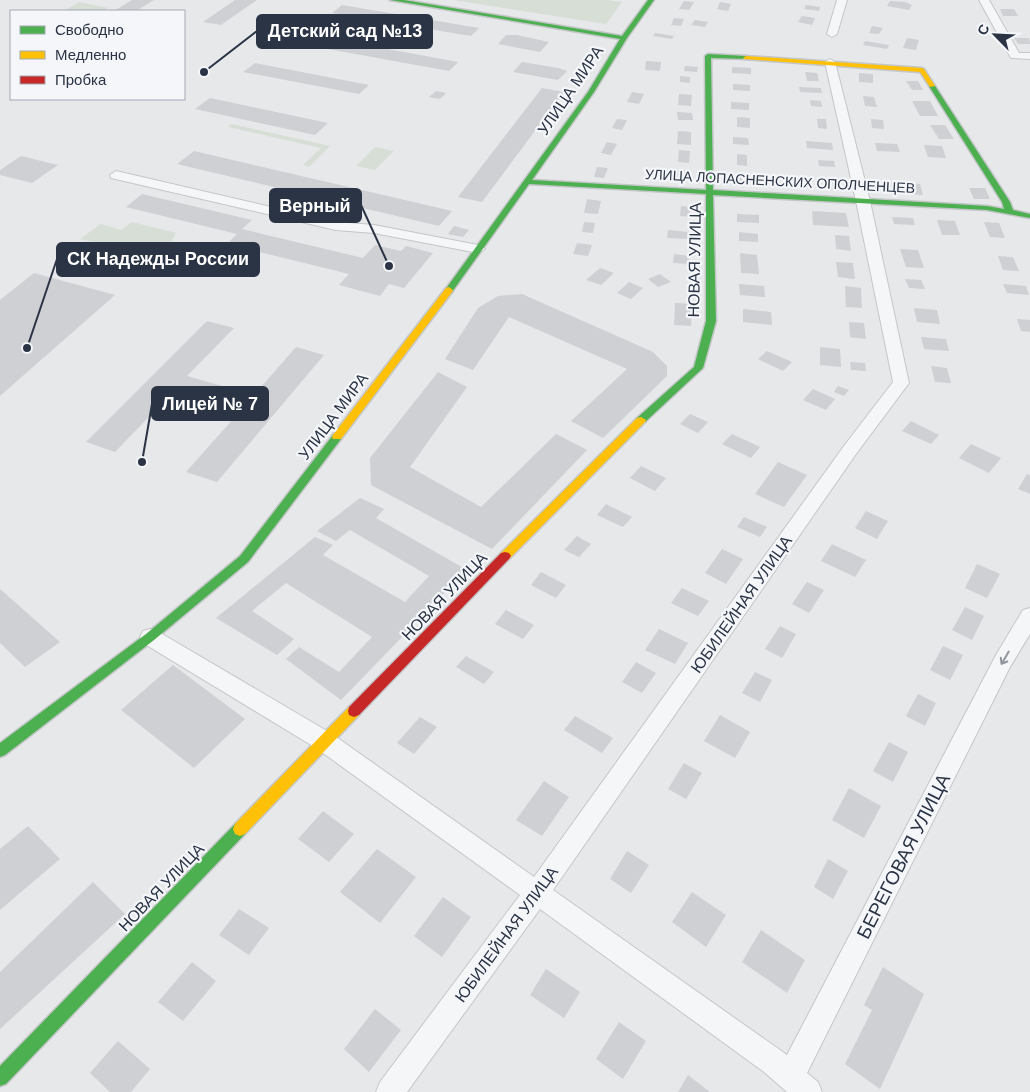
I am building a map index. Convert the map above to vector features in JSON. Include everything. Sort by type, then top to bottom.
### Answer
[{"type":"street","points":[[393,0],[624,38]]},
{"type":"street","name":"УЛИЦА МИРА","points":[[0,751],[150,637],[244,558],[432,313],[528,182],[591,92],[624,38],[651,0]]},
{"type":"street","points":[[832,34],[842,0]]},
{"type":"street","points":[[984,0],[1015,56],[1030,56]]},
{"type":"street","name":"НОВАЯ УЛИЦА","points":[[0,1078],[324,741],[609,450],[698,368],[711,321],[708,56],[830,62]]},
{"type":"street","points":[[830,62],[922,70],[1006,202],[1010,212]]},
{"type":"street","name":"ЮБИЛЕЙНАЯ УЛИЦА","points":[[390,1092],[536,892],[850,450],[901,383],[863,201],[830,62]]},
{"type":"street","points":[[116,175],[336,226],[374,230],[478,249]]},
{"type":"street","name":"УЛИЦА ЛОПАСНЕНСКИХ ОПОЛЧЕНЦЕВ","points":[[528,182],[987,208],[1030,216]]},
{"type":"street","name":"БЕРЕГОВАЯ УЛИЦА","points":[[799,1084],[866,928],[1003,660],[1030,616]]},
{"type":"street","points":[[150,637],[324,741],[774,1062],[799,1084]]},
{"type":"shaded area","points":[[453,0],[607,0],[622,2],[606,24]]},
{"type":"shaded area","points":[[79,2],[108,8],[105,10],[66,10]]},
{"type":"shaded area","points":[[231,124],[330,146],[309,167],[303,165],[321,148],[228,127]]},
{"type":"shaded area","points":[[375,147],[394,151],[375,170],[356,166]]},
{"type":"shaded area","points":[[132,222],[176,233],[169,246],[181,250],[173,258],[80,239],[101,224],[121,230]]},
{"type":"building","points":[[132,0],[154,0],[138,10],[116,10]]},
{"type":"building","points":[[235,0],[257,0],[221,25],[203,22]]},
{"type":"building","points":[[684,1],[694,2],[689,10],[679,9]]},
{"type":"building","points":[[890,1],[905,2],[912,5],[909,10],[887,6]]},
{"type":"building","points":[[720,2],[731,4],[728,11],[717,9]]},
{"type":"building","points":[[342,5],[479,28],[471,36],[332,13]]},
{"type":"building","points":[[806,5],[820,7],[819,11],[804,9]]},
{"type":"building","points":[[1000,9],[1014,9],[1018,16],[1003,16]]},
{"type":"building","points":[[802,16],[815,18],[812,25],[798,22]]},
{"type":"building","points":[[674,18],[684,19],[681,26],[671,25]]},
{"type":"building","points":[[695,20],[708,22],[705,27],[691,25]]},
{"type":"building","points":[[872,26],[883,28],[879,34],[869,33]]},
{"type":"building","points":[[296,32],[458,62],[449,71],[284,41]]},
{"type":"building","points":[[655,33],[674,36],[672,39],[653,36]]},
{"type":"building","points":[[506,35],[517,35],[549,42],[540,52],[498,44]]},
{"type":"building","points":[[907,38],[919,40],[916,50],[903,48]]},
{"type":"building","points":[[1014,38],[1029,38],[1030,44],[1018,44]]},
{"type":"building","points":[[865,41],[889,45],[887,49],[863,45]]},
{"type":"building","points":[[646,61],[661,62],[660,71],[645,70]]},
{"type":"building","points":[[522,62],[567,71],[558,80],[513,72]]},
{"type":"building","points":[[255,63],[369,85],[359,94],[243,72]]},
{"type":"building","points":[[685,66],[698,67],[697,72],[684,71]]},
{"type":"building","points":[[732,67],[751,68],[751,74],[732,73]]},
{"type":"building","points":[[805,72],[817,73],[819,81],[807,81]]},
{"type":"building","points":[[859,73],[873,74],[873,83],[859,82]]},
{"type":"building","points":[[680,76],[690,77],[690,83],[680,82]]},
{"type":"building","points":[[906,81],[918,81],[923,90],[912,90]]},
{"type":"building","points":[[733,84],[750,85],[750,91],[733,90]]},
{"type":"building","points":[[799,87],[821,88],[822,93],[800,92]]},
{"type":"building","points":[[542,88],[564,92],[482,202],[458,197]]},
{"type":"building","points":[[436,91],[446,93],[440,99],[429,97]]},
{"type":"building","points":[[632,92],[644,94],[639,104],[627,102]]},
{"type":"building","points":[[679,94],[692,95],[691,106],[678,105]]},
{"type":"building","points":[[863,96],[874,97],[877,107],[865,106]]},
{"type":"building","points":[[210,98],[328,123],[315,135],[195,109]]},
{"type":"building","points":[[810,100],[821,101],[822,107],[811,106]]},
{"type":"building","points":[[912,101],[930,101],[938,116],[920,116]]},
{"type":"building","points":[[731,102],[749,103],[749,110],[731,109]]},
{"type":"building","points":[[677,112],[692,113],[693,120],[678,120]]},
{"type":"building","points":[[737,117],[750,118],[750,128],[737,127]]},
{"type":"building","points":[[617,119],[627,120],[622,130],[612,128]]},
{"type":"building","points":[[817,119],[826,119],[827,129],[818,128]]},
{"type":"building","points":[[871,119],[883,120],[884,129],[872,128]]},
{"type":"building","points":[[930,125],[945,125],[954,139],[939,139]]},
{"type":"building","points":[[678,131],[691,132],[691,145],[677,144]]},
{"type":"building","points":[[733,137],[748,138],[749,145],[733,144]]},
{"type":"building","points":[[806,141],[832,143],[833,150],[807,148]]},
{"type":"building","points":[[607,142],[617,144],[611,155],[601,153]]},
{"type":"building","points":[[875,143],[897,144],[900,152],[877,151]]},
{"type":"building","points":[[924,145],[942,146],[946,158],[928,157]]},
{"type":"building","points":[[679,150],[690,151],[689,163],[678,162]]},
{"type":"building","points":[[194,151],[452,211],[439,226],[177,164]]},
{"type":"building","points":[[737,154],[747,155],[747,166],[737,165]]},
{"type":"building","points":[[21,156],[58,165],[32,183],[0,175],[0,170]]},
{"type":"building","points":[[818,160],[834,161],[835,167],[819,166]]},
{"type":"building","points":[[597,167],[608,168],[604,178],[594,177]]},
{"type":"building","points":[[671,170],[691,171],[690,179],[671,177]]},
{"type":"building","points":[[738,173],[748,174],[748,185],[737,184]]},
{"type":"building","points":[[826,179],[839,180],[840,191],[827,190]]},
{"type":"building","points":[[882,181],[920,184],[923,195],[884,192]]},
{"type":"building","points":[[969,188],[985,188],[990,199],[974,199]]},
{"type":"building","points":[[142,194],[252,220],[242,229],[363,258],[375,245],[401,251],[406,246],[433,253],[404,288],[389,284],[380,296],[339,285],[349,274],[227,244],[237,234],[126,207]]},
{"type":"building","points":[[587,199],[601,201],[598,214],[584,213]]},
{"type":"building","points":[[681,206],[690,207],[690,217],[680,216]]},
{"type":"building","points":[[812,211],[846,213],[849,227],[813,225]]},
{"type":"building","points":[[737,214],[759,215],[759,223],[737,222]]},
{"type":"building","points":[[892,217],[913,218],[915,225],[894,224]]},
{"type":"building","points":[[937,220],[955,221],[960,235],[942,235]]},
{"type":"building","points":[[584,222],[595,223],[593,233],[582,232]]},
{"type":"building","points":[[984,222],[999,223],[1005,238],[990,237]]},
{"type":"building","points":[[454,226],[469,230],[463,237],[448,234]]},
{"type":"building","points":[[668,230],[689,232],[689,239],[667,238]]},
{"type":"building","points":[[739,232],[758,234],[758,242],[739,241]]},
{"type":"building","points":[[835,235],[849,236],[851,251],[836,249]]},
{"type":"building","points":[[577,243],[592,245],[588,256],[573,254]]},
{"type":"building","points":[[900,249],[918,250],[924,268],[906,267]]},
{"type":"building","points":[[740,253],[757,255],[759,274],[741,273]]},
{"type":"building","points":[[674,254],[689,256],[689,264],[673,263]]},
{"type":"building","points":[[998,256],[1013,257],[1019,271],[1003,270]]},
{"type":"building","points":[[836,262],[853,263],[855,279],[838,277]]},
{"type":"building","points":[[600,268],[614,273],[601,285],[586,280]]},
{"type":"building","points":[[34,273],[115,295],[0,396],[0,300]]},
{"type":"building","points":[[660,274],[671,282],[658,287],[648,279]]},
{"type":"building","points":[[905,279],[921,280],[925,289],[909,288]]},
{"type":"building","points":[[629,282],[643,288],[631,299],[617,293]]},
{"type":"building","points":[[739,284],[764,286],[765,297],[740,295]]},
{"type":"building","points":[[1003,284],[1026,286],[1029,295],[1007,293]]},
{"type":"building","points":[[845,286],[861,288],[862,308],[846,307]]},
{"type":"building","points":[[522,294],[653,352],[667,366],[667,376],[603,438],[571,421],[627,369],[509,317],[473,370],[445,359],[478,308],[498,296]]},
{"type":"building","points":[[675,303],[692,304],[691,326],[674,325]]},
{"type":"building","points":[[914,308],[937,310],[940,324],[917,322]]},
{"type":"building","points":[[743,309],[771,312],[772,325],[743,322]]},
{"type":"building","points":[[1017,319],[1030,320],[1030,332],[1021,331]]},
{"type":"building","points":[[207,321],[234,328],[187,376],[254,395],[296,347],[324,355],[217,482],[186,472],[233,419],[166,399],[115,452],[86,442]]},
{"type":"building","points":[[849,322],[864,323],[866,339],[850,337]]},
{"type":"building","points":[[921,337],[946,339],[949,351],[924,349]]},
{"type":"building","points":[[820,347],[840,349],[841,367],[820,365]]},
{"type":"building","points":[[767,351],[792,362],[783,371],[758,359]]},
{"type":"building","points":[[850,362],[865,363],[866,371],[851,370]]},
{"type":"building","points":[[931,366],[947,368],[951,383],[935,382]]},
{"type":"building","points":[[438,372],[467,387],[410,467],[481,507],[556,434],[587,450],[492,549],[371,485],[370,458]]},
{"type":"building","points":[[838,386],[849,390],[844,396],[834,392]]},
{"type":"building","points":[[813,389],[835,399],[826,410],[803,400]]},
{"type":"building","points":[[690,414],[708,422],[698,433],[680,424]]},
{"type":"building","points":[[911,421],[939,435],[931,444],[902,431]]},
{"type":"building","points":[[732,434],[760,447],[751,458],[722,444]]},
{"type":"building","points":[[971,444],[1001,458],[989,473],[959,458]]},
{"type":"building","points":[[778,462],[807,475],[784,507],[755,494]]},
{"type":"building","points":[[641,466],[666,478],[655,491],[630,478]]},
{"type":"building","points":[[1027,474],[1030,475],[1030,494],[1018,489]]},
{"type":"building","points":[[360,498],[384,509],[376,518],[467,570],[341,700],[286,659],[299,647],[339,672],[372,637],[286,583],[252,611],[294,639],[277,655],[216,618],[315,537],[333,545],[323,555],[405,602],[429,576],[350,530],[336,541],[317,531]]},
{"type":"building","points":[[606,504],[632,517],[623,527],[597,515]]},
{"type":"building","points":[[866,511],[888,521],[877,539],[855,528]]},
{"type":"building","points":[[744,517],[767,527],[760,537],[737,527]]},
{"type":"building","points":[[577,536],[591,544],[579,557],[564,550]]},
{"type":"building","points":[[832,544],[866,560],[855,577],[821,561]]},
{"type":"building","points":[[722,549],[743,559],[726,584],[705,573]]},
{"type":"building","points":[[977,564],[1000,574],[987,598],[965,588]]},
{"type":"building","points":[[541,572],[566,585],[556,598],[531,585]]},
{"type":"building","points":[[807,582],[824,590],[809,613],[792,604]]},
{"type":"building","points":[[682,588],[709,601],[698,616],[671,603]]},
{"type":"building","points":[[0,589],[60,642],[25,667],[0,643]]},
{"type":"building","points":[[965,607],[984,616],[972,640],[952,630]]},
{"type":"building","points":[[506,610],[534,625],[523,639],[495,624]]},
{"type":"building","points":[[780,626],[796,634],[782,658],[765,649]]},
{"type":"building","points":[[659,629],[688,643],[675,664],[645,650]]},
{"type":"building","points":[[943,646],[963,655],[950,680],[930,670]]},
{"type":"building","points":[[466,656],[494,672],[484,684],[456,667]]},
{"type":"building","points":[[636,662],[656,673],[642,693],[622,682]]},
{"type":"building","points":[[173,665],[245,719],[194,768],[121,710]]},
{"type":"building","points":[[755,672],[772,680],[760,702],[742,693]]},
{"type":"building","points":[[918,694],[936,703],[925,726],[906,716]]},
{"type":"building","points":[[720,715],[750,732],[735,758],[704,741]]},
{"type":"building","points":[[575,716],[613,738],[602,753],[564,730]]},
{"type":"building","points":[[420,717],[437,727],[414,754],[397,743]]},
{"type":"building","points":[[889,742],[908,752],[893,782],[873,771]]},
{"type":"building","points":[[684,763],[702,773],[686,799],[668,789]]},
{"type":"building","points":[[544,781],[569,797],[542,836],[516,820]]},
{"type":"building","points":[[849,788],[881,806],[864,838],[832,820]]},
{"type":"building","points":[[323,811],[354,834],[329,862],[298,839]]},
{"type":"building","points":[[28,826],[60,859],[0,910],[0,849]]},
{"type":"building","points":[[377,849],[416,877],[380,923],[340,892]]},
{"type":"building","points":[[627,851],[649,865],[631,893],[610,879]]},
{"type":"building","points":[[828,859],[848,871],[833,899],[814,887]]},
{"type":"building","points":[[93,882],[125,914],[0,1029],[0,972]]},
{"type":"building","points":[[692,892],[726,915],[706,947],[672,922]]},
{"type":"building","points":[[443,897],[471,917],[442,957],[414,936]]},
{"type":"building","points":[[239,909],[269,928],[249,955],[219,935]]},
{"type":"building","points":[[761,930],[805,960],[787,993],[742,962]]},
{"type":"building","points":[[192,962],[216,981],[183,1021],[158,1002]]},
{"type":"building","points":[[883,967],[924,994],[880,1089],[845,1064],[872,1010],[864,1005]]},
{"type":"building","points":[[546,969],[580,992],[564,1018],[530,995]]},
{"type":"building","points":[[375,1009],[401,1030],[369,1072],[344,1049]]},
{"type":"building","points":[[619,1022],[646,1041],[623,1079],[596,1059]]},
{"type":"building","points":[[118,1041],[150,1069],[131,1092],[110,1092],[90,1073]]},
{"type":"building","points":[[688,1075],[710,1092],[678,1092]]},
{"type":"traffic: fast","points":[[393,0],[624,38]]},
{"type":"traffic: fast","points":[[449,290],[591,92],[624,38],[651,0]]},
{"type":"traffic: fast","points":[[641,420],[698,368],[711,321],[708,56],[746,58]]},
{"type":"traffic: fast","points":[[932,86],[1006,202],[1009,212]]},
{"type":"traffic: fast","points":[[528,182],[987,208],[1030,216]]},
{"type":"traffic: fast","points":[[0,751],[150,637],[244,559],[337,437]]},
{"type":"traffic: fast","points":[[0,1078],[240,829]]},
{"type":"traffic: slow","points":[[746,58],[922,70],[932,86]]},
{"type":"traffic: slow","points":[[337,437],[449,290]]},
{"type":"traffic: slow","points":[[505,556],[641,420]]},
{"type":"traffic: slow","points":[[240,829],[354,711]]},
{"type":"traffic: jam","points":[[354,711],[505,556]]},
{"type":"place","name":"Детский сад №13","points":[[204,72]]},
{"type":"place","name":"Верный","points":[[389,266]]},
{"type":"place","name":"СК Надежды России","points":[[27,348]]},
{"type":"place","name":"Лицей № 7","points":[[142,462]]}]
